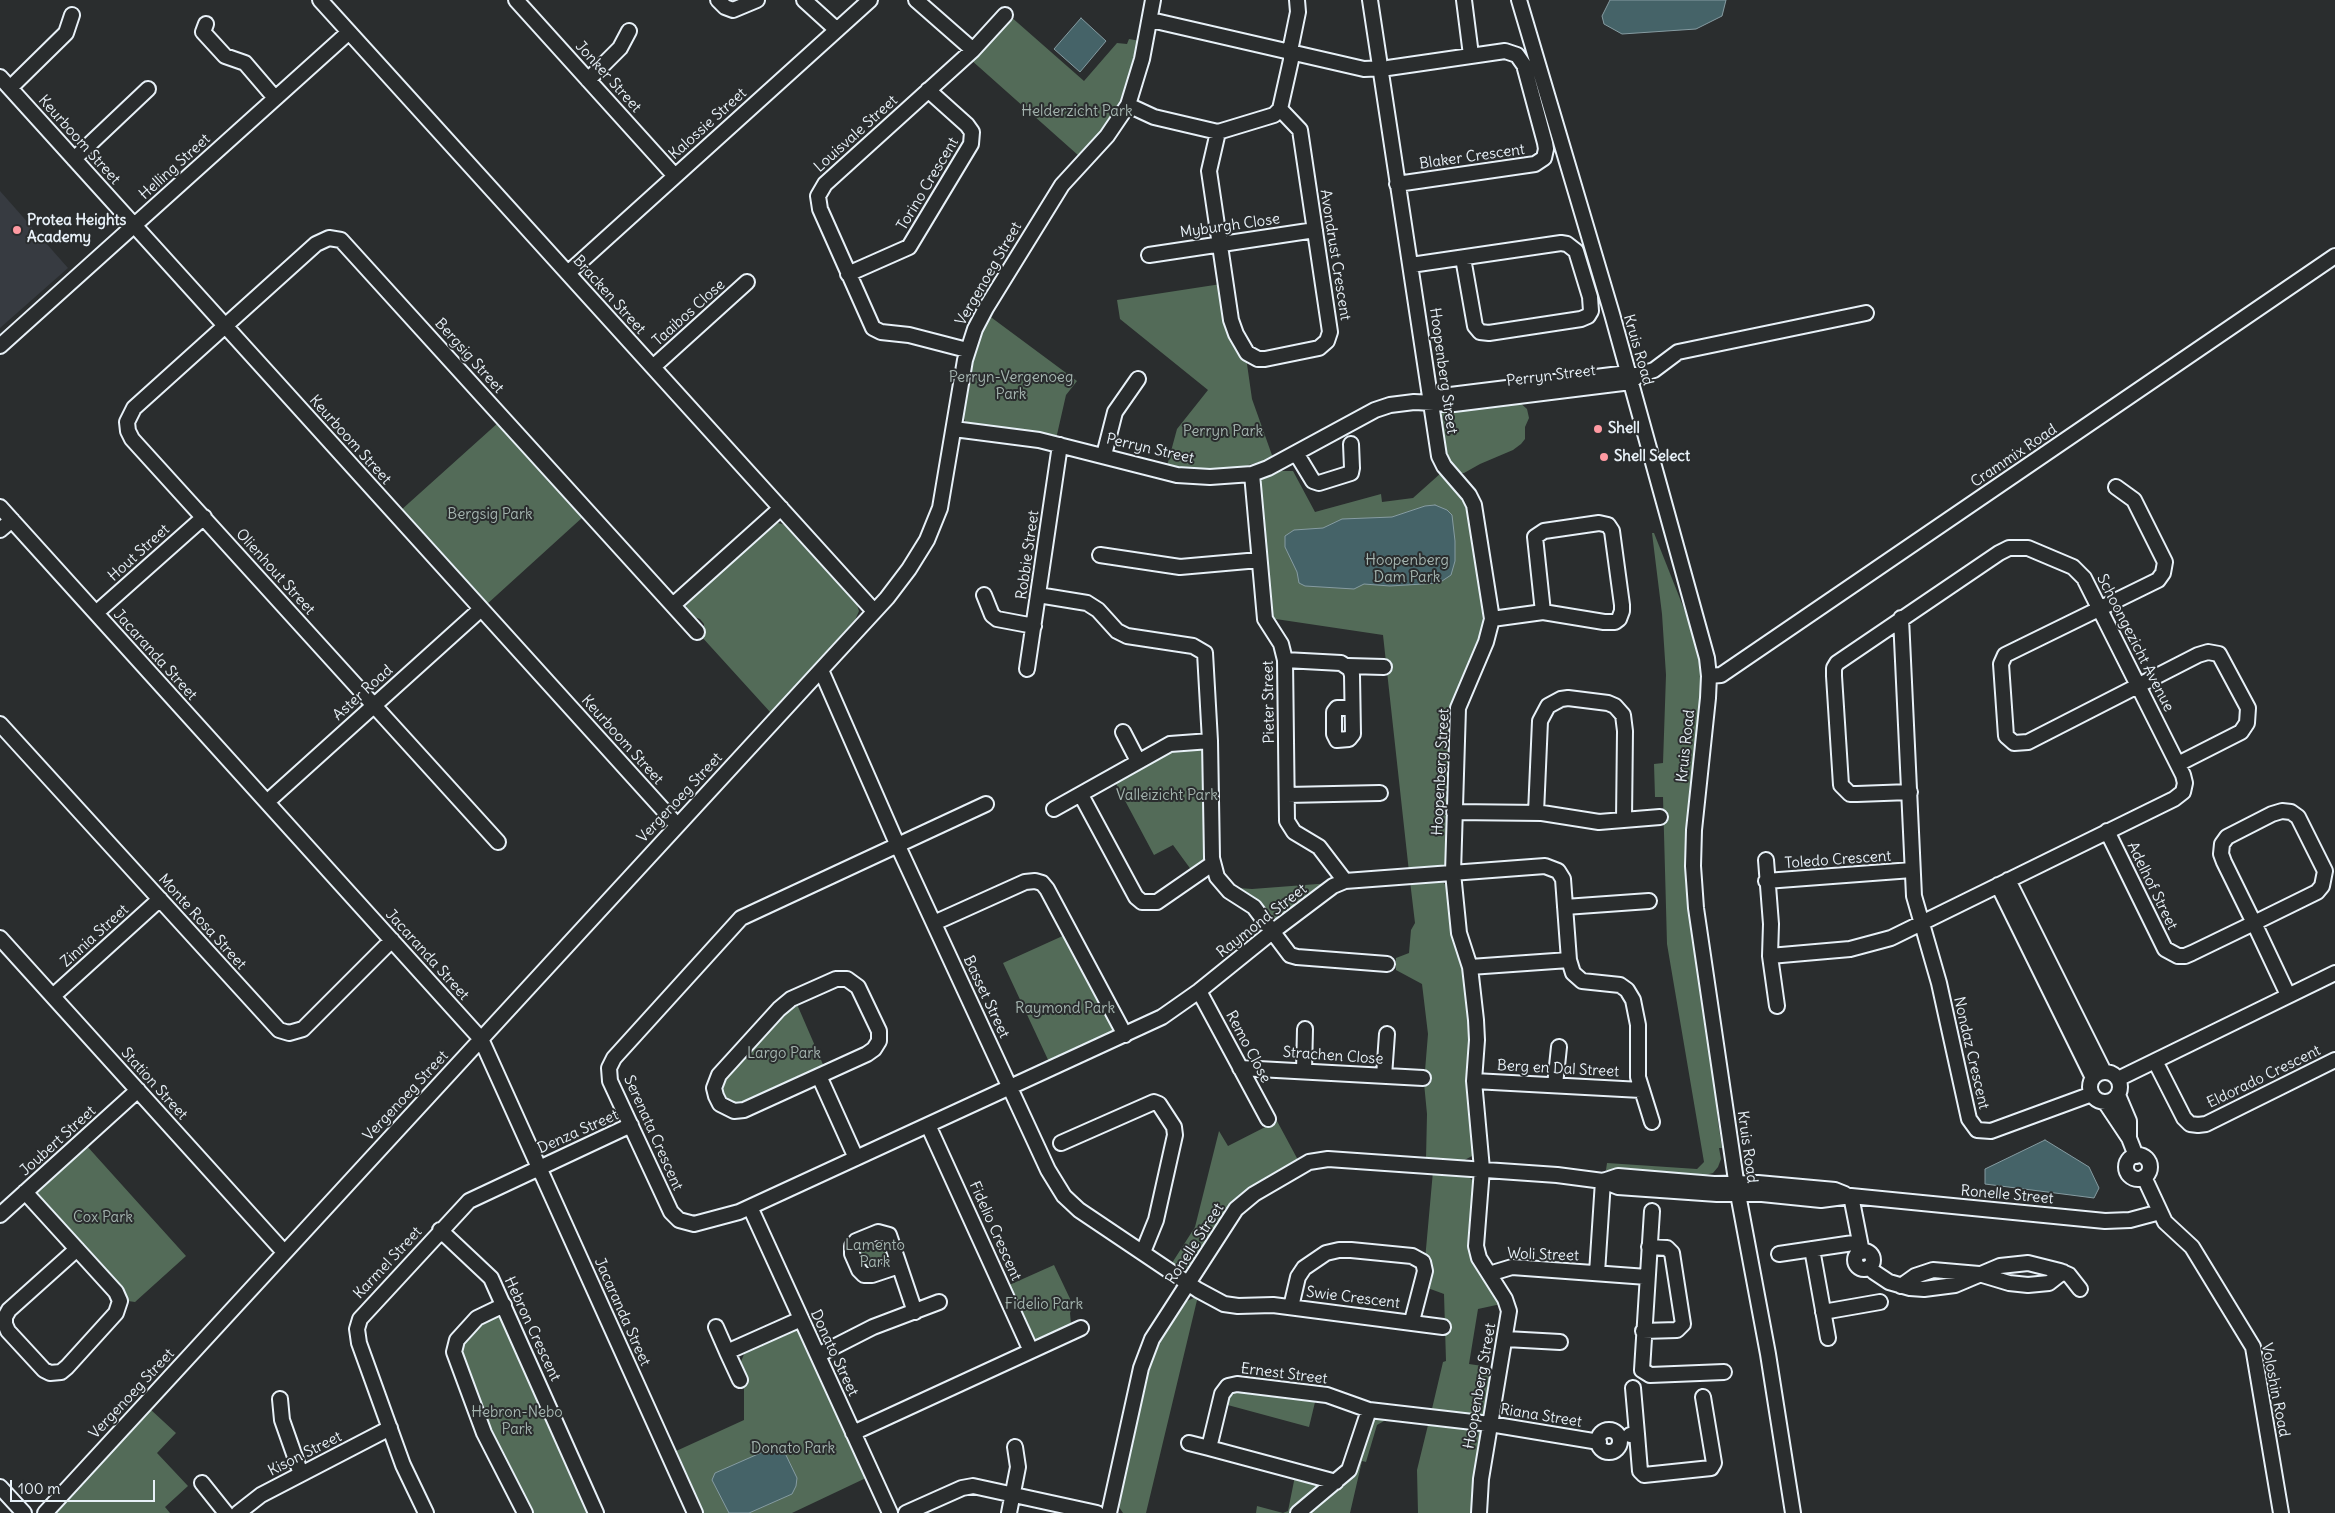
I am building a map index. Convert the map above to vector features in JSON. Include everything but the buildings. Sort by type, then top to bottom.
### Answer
[{"type":"street","name":"Bracken Street","points":[[320,0],[874,612]]},
{"type":"street","name":"Jonker Street","points":[[516,0],[674,176]]},
{"type":"street","points":[[718,0],[725,8],[733,10],[757,0]]},
{"type":"street","points":[[804,0],[837,30]]},
{"type":"street","name":"Kalossie Street","points":[[568,273],[870,0]]},
{"type":"street","points":[[916,0],[973,50]]},
{"type":"street","name":"Vergenoeg Street","points":[[45,1513],[821,670],[874,612],[909,569],[934,524],[944,493],[967,350],[986,308],[1059,190],[1107,136],[1128,105],[1134,91],[1151,20],[1153,0]]},
{"type":"street","points":[[1128,105],[1154,117],[1218,132],[1274,115],[1280,109],[1291,60],[1290,52],[1298,12],[1297,0]]},
{"type":"street","name":"Hoopenberg Street","points":[[1370,0],[1382,68],[1397,184],[1439,456],[1444,466],[1469,495],[1474,505],[1492,619],[1486,642],[1458,708],[1453,873],[1458,933],[1470,967],[1477,1040],[1474,1081],[1482,1169],[1476,1246],[1479,1258],[1509,1306],[1506,1339],[1480,1479],[1479,1513]]},
{"type":"street","points":[[1464,0],[1471,55]]},
{"type":"street","name":"Kruis Road","points":[[1519,0],[1632,377],[1706,658],[1709,676],[1695,818],[1693,866],[1698,922],[1737,1189],[1768,1354],[1793,1513]]},
{"type":"street","points":[[10,88],[66,33],[72,15]]},
{"type":"street","name":"Louisvale Street","points":[[967,350],[876,330],[869,322],[818,205],[819,192],[825,184],[973,50],[1005,15]]},
{"type":"street","points":[[1151,20],[1364,69],[1382,68]]},
{"type":"street","points":[[206,24],[203,32],[225,56],[245,63],[275,98]]},
{"type":"street","points":[[588,80],[620,48],[629,31]]},
{"type":"street","name":"Helling Street","points":[[0,346],[349,32]]},
{"type":"street","name":"Blaker Crescent","points":[[1382,68],[1471,55],[1511,52],[1522,59],[1546,149],[1544,158],[1535,164],[1397,184]]},
{"type":"street","name":"Keurboom Street","points":[[0,77],[677,825]]},
{"type":"street","points":[[74,159],[148,89]]},
{"type":"street","name":"Torino Crescent","points":[[848,274],[909,247],[971,144],[972,132],[967,124],[928,90]]},
{"type":"street","name":"Avondrust Crescent","points":[[1218,132],[1209,171],[1233,327],[1247,353],[1258,359],[1318,348],[1329,337],[1300,130],[1280,109]]},
{"type":"street","name":"Myburgh Close","points":[[1149,255],[1315,230]]},
{"type":"street","name":"Bergsig Street","points":[[226,327],[316,244],[329,238],[341,240],[697,632]]},
{"type":"street","points":[[1411,265],[1463,258],[1567,244],[1576,251],[1590,298],[1591,311],[1588,316],[1581,319],[1489,333],[1480,332],[1475,326],[1463,258]]},
{"type":"street","name":"Crammix Road","points":[[1709,676],[1720,675],[1729,669],[2335,256]]},
{"type":"street","name":"Taaibos Close","points":[[653,367],[747,282]]},
{"type":"street","name":"Perryn Street","points":[[954,429],[1060,445],[1194,477],[1252,474],[1382,407],[1632,377],[1654,370],[1678,352],[1866,312]]},
{"type":"street","name":"Olienhout Street","points":[[226,327],[134,408],[127,422],[128,431],[132,439],[498,842]]},
{"type":"street","points":[[1104,456],[1115,412],[1138,379]]},
{"type":"street","points":[[1296,452],[1313,481],[1319,483],[1351,473],[1351,444]]},
{"type":"street","name":"Robbie Street","points":[[1027,669],[1060,445]]},
{"type":"street","name":"Pieter Street","points":[[1252,474],[1264,619],[1281,644],[1285,660],[1287,821],[1294,832],[1319,846],[1345,881]]},
{"type":"street","points":[[2116,487],[2134,500],[2162,556],[2165,568],[2158,580],[2005,655],[2001,664],[2006,736],[2014,743],[2028,742],[2198,655],[2219,654],[2223,658],[2245,701],[2248,716],[2245,728],[2241,732],[2178,764]]},
{"type":"street","name":"Jacaranda Street","points":[[0,507],[481,1039],[695,1513]]},
{"type":"street","points":[[673,605],[781,508]]},
{"type":"street","name":"Hout Street","points":[[96,613],[204,517]]},
{"type":"street","points":[[0,530],[12,520]]},
{"type":"street","points":[[1492,619],[1544,612],[1604,622],[1615,622],[1622,611],[1622,605],[1613,537],[1608,525],[1599,523],[1544,531],[1535,537],[1544,612]]},
{"type":"street","name":"Schoongezicht Avenue","points":[[1910,792],[1850,794],[1841,785],[1834,668],[1844,656],[1999,553],[2017,548],[2028,548],[2073,567],[2084,578],[2178,764],[2185,783],[2183,792],[2174,799],[1922,922]]},
{"type":"street","points":[[1100,555],[1180,567],[1259,560]]},
{"type":"street","points":[[984,595],[992,615],[997,619],[1034,626]]},
{"type":"street","points":[[1038,595],[1087,603],[1098,610],[1117,631],[1127,636],[1193,646],[1202,650],[1207,657],[1212,864],[1222,884],[1254,907],[1287,952],[1293,956],[1387,964]]},
{"type":"street","name":"Aster Road","points":[[267,802],[481,609]]},
{"type":"street","points":[[1770,956],[1850,949],[1880,942],[1922,922],[1914,896],[1912,870],[1901,618]]},
{"type":"street","points":[[1285,660],[1341,663],[1348,666],[1384,667]]},
{"type":"street","points":[[1348,666],[1352,674],[1352,708]]},
{"type":"street","name":"Basset Street","points":[[821,670],[898,846],[1058,1188],[1079,1210],[1189,1283]]},
{"type":"street","points":[[1536,813],[1540,721],[1548,706],[1561,699],[1568,698],[1608,703],[1615,706],[1623,715],[1625,730],[1624,820]]},
{"type":"street","name":"Monte Rosa Street","points":[[0,724],[275,1026],[289,1033],[303,1029],[392,940]]},
{"type":"street","points":[[1123,732],[1138,761]]},
{"type":"street","points":[[1054,809],[1170,744],[1210,741]]},
{"type":"street","points":[[1286,795],[1380,793]]},
{"type":"street","points":[[1081,795],[1136,897],[1142,902],[1156,902],[1212,864]]},
{"type":"street","name":"Serenata Crescent","points":[[986,804],[752,912],[732,927],[611,1063],[609,1072],[610,1081],[671,1212],[679,1220],[689,1224],[750,1207],[1010,1088]]},
{"type":"street","points":[[2254,923],[2317,892],[2322,886],[2325,871],[2298,817],[2291,812],[2282,811],[2272,814],[2227,837],[2222,844],[2221,854],[2288,995]]},
{"type":"street","points":[[1454,812],[1536,813],[1587,821],[1660,817]]},
{"type":"street","name":"Adelhof Street","points":[[2107,831],[2165,949],[2171,954],[2185,956],[2254,923]]},
{"type":"street","name":"Toledo Crescent","points":[[1766,860],[1766,881],[1771,924],[1770,956],[1777,1006]]},
{"type":"street","name":"Raymond Street","points":[[1010,1088],[1162,1017],[1199,991],[1333,886],[1345,881],[1545,866],[1558,871],[1563,879],[1565,907]]},
{"type":"street","name":"Toledo Crescent","points":[[1766,881],[1912,870]]},
{"type":"street","points":[[934,923],[1025,882],[1032,880],[1042,883],[1125,1034]]},
{"type":"street","points":[[2003,883],[2098,1075]]},
{"type":"street","name":"Zinnia Street","points":[[53,996],[160,900]]},
{"type":"street","points":[[1470,967],[1568,960],[1565,907],[1648,901]]},
{"type":"street","name":"Nondaz Crescent","points":[[1922,922],[1939,983],[1969,1120],[1973,1126],[1977,1130],[1991,1131],[2092,1094]]},
{"type":"street","name":"Station Street","points":[[0,938],[284,1252]]},
{"type":"street","name":"Berg en Dal Street","points":[[1568,960],[1573,973],[1582,980],[1620,985],[1630,994],[1638,1025],[1637,1067],[1640,1090],[1652,1122]]},
{"type":"street","points":[[2118,1079],[2335,973]]},
{"type":"street","points":[[836,979],[847,979],[858,987],[879,1031],[879,1041],[871,1052],[819,1076],[739,1111],[724,1107],[714,1092],[718,1075],[783,1005],[795,997],[836,979]]},
{"type":"street","name":"Remo Close","points":[[1199,991],[1268,1119]]},
{"type":"street","points":[[1304,1071],[1305,1029]]},
{"type":"street","points":[[1384,1076],[1387,1034]]},
{"type":"street","points":[[1555,1086],[1559,1048]]},
{"type":"street","name":"Eldorado Crescent","points":[[2155,1061],[2184,1118],[2190,1124],[2198,1125],[2206,1124],[2335,1060]]},
{"type":"street","name":"Strachen Close","points":[[1240,1068],[1423,1078]]},
{"type":"street","points":[[2111,1073],[2118,1079],[2120,1089],[2118,1095],[2112,1100],[2105,1102],[2097,1100],[2092,1094],[2090,1088],[2098,1075],[2111,1073]]},
{"type":"street","points":[[819,1076],[856,1158]]},
{"type":"street","name":"Berg en Dal Street","points":[[1474,1081],[1640,1090]]},
{"type":"street","name":"Joubert Street","points":[[0,1215],[138,1090]]},
{"type":"street","points":[[2118,1095],[2128,1121],[2129,1138]]},
{"type":"street","points":[[1061,1143],[1154,1102],[1159,1104],[1174,1127],[1175,1135],[1156,1220],[1143,1252]]},
{"type":"street","points":[[2105,1102],[2129,1138],[2136,1156],[2144,1157],[2150,1163],[2150,1171],[2144,1177],[2160,1212]]},
{"type":"street","name":"Denza Street","points":[[538,1167],[631,1125]]},
{"type":"street","name":"Fidelio Crescent","points":[[928,1125],[1031,1351]]},
{"type":"street","name":"Ronelle Street","points":[[1109,1513],[1145,1352],[1236,1209],[1254,1194],[1309,1162],[1328,1159],[1482,1169],[1603,1181],[1618,1187],[1737,1189],[1762,1194],[1821,1200],[1851,1196],[2105,1221],[2130,1220],[2160,1212]]},
{"type":"street","name":"Karmel Street","points":[[426,1513],[405,1469],[358,1343],[358,1324],[363,1314],[440,1230],[475,1197],[538,1167]]},
{"type":"street","name":"Woli Street","points":[[1596,1273],[1603,1181]]},
{"type":"street","points":[[26,1192],[116,1292],[120,1298],[120,1306],[116,1313],[64,1370],[50,1373],[44,1370],[8,1331],[5,1324],[5,1316],[9,1310],[77,1249]]},
{"type":"street","points":[[1851,1196],[1861,1247]]},
{"type":"street","name":"Donato Street","points":[[750,1207],[890,1513]]},
{"type":"street","points":[[1652,1211],[1641,1368],[1645,1374],[1724,1372]]},
{"type":"street","name":"Voloshin Road","points":[[2160,1212],[2170,1229],[2192,1247],[2253,1347],[2281,1513]]},
{"type":"street","name":"Hebron Crescent","points":[[440,1230],[489,1275],[596,1513]]},
{"type":"street","points":[[1643,1332],[1677,1330],[1683,1324],[1672,1253],[1667,1248],[1650,1247]]},
{"type":"street","points":[[1779,1254],[1812,1249],[1861,1247],[1872,1256],[1870,1267],[1874,1272],[1889,1282],[1901,1286],[1924,1289],[1955,1285],[2000,1266],[2021,1263],[2038,1265],[2063,1272],[2074,1279],[2080,1289]]},
{"type":"street","points":[[1812,1249],[1828,1338]]},
{"type":"street","name":"Swie Crescent","points":[[1291,1307],[1301,1272],[1326,1254],[1339,1250],[1351,1250],[1412,1256],[1422,1262],[1425,1271],[1412,1321]]},
{"type":"street","points":[[899,1266],[915,1312]]},
{"type":"street","name":"Woli Street","points":[[1489,1274],[1512,1267],[1647,1277]]},
{"type":"street","points":[[1979,1274],[2009,1284],[2028,1285],[2049,1283],[2063,1272]]},
{"type":"street","name":"Swie Crescent","points":[[1189,1283],[1212,1299],[1224,1304],[1291,1307],[1412,1321],[1443,1327]]},
{"type":"street","points":[[818,1355],[874,1327],[940,1302]]},
{"type":"street","points":[[1823,1312],[1880,1302]]},
{"type":"street","points":[[504,1305],[477,1318],[457,1340],[454,1352],[484,1433],[525,1513]]},
{"type":"street","points":[[727,1352],[801,1319]]},
{"type":"street","points":[[716,1327],[740,1380]]},
{"type":"street","points":[[853,1433],[1081,1328]]},
{"type":"street","points":[[1506,1339],[1560,1342]]},
{"type":"street","name":"Ernest Street","points":[[1209,1448],[1222,1394],[1228,1386],[1234,1384],[1327,1395],[1368,1410]]},
{"type":"street","points":[[1633,1388],[1640,1471],[1644,1475],[1710,1468],[1714,1463],[1703,1397]]},
{"type":"street","points":[[280,1399],[282,1420],[301,1474]]},
{"type":"street","points":[[1298,1513],[1336,1482],[1352,1465],[1368,1410]]},
{"type":"street","name":"Riana Street","points":[[1368,1410],[1490,1424],[1599,1442],[1605,1450],[1612,1451],[1620,1443],[1619,1436],[1637,1434]]},
{"type":"street","name":"Kison Street","points":[[238,1513],[261,1496],[390,1428]]},
{"type":"street","points":[[1189,1443],[1336,1482]]},
{"type":"street","points":[[1009,1513],[1018,1463],[1014,1447]]},
{"type":"street","points":[[202,1483],[226,1513]]},
{"type":"street","points":[[906,1513],[968,1486],[979,1486],[1097,1513]]},
{"type":"street","points":[[0,1487],[24,1513]]},
{"type":"shaded area","name":"Protea Heights Academy","points":[[0,191],[68,268],[0,328]]},
{"type":"green space","name":"Helderzicht Park","points":[[1010,16],[1084,81],[1117,43],[1127,44],[1129,39],[1140,41],[1127,92],[1121,104],[1106,127],[1079,156],[970,59]]},
{"type":"green space","name":"Perryn Park","points":[[1221,284],[1246,357],[1252,399],[1273,458],[1235,469],[1194,471],[1167,466],[1177,429],[1208,390],[1120,319],[1117,300]]},
{"type":"green space","name":"Perryn-Vergenoeg Park","points":[[988,315],[1077,381],[1066,395],[1056,439],[969,425],[965,421],[962,414],[969,372],[977,340]]},
{"type":"green space","points":[[1517,400],[1527,409],[1529,418],[1525,427],[1525,439],[1521,444],[1513,450],[1464,473],[1457,473],[1447,464],[1439,418],[1444,410]]},
{"type":"green space","name":"Bergsig Park","points":[[499,422],[584,516],[486,605],[400,511]]},
{"type":"green space","name":"Hoopenberg Dam Park","points":[[1274,471],[1293,471],[1315,512],[1381,494],[1382,502],[1413,498],[1441,473],[1465,498],[1471,513],[1484,629],[1459,690],[1447,863],[1443,868],[1409,872],[1383,635],[1269,618],[1259,484],[1262,477]]},
{"type":"green space","points":[[778,523],[786,525],[856,602],[859,611],[855,620],[771,713],[701,636],[704,624],[700,619],[691,616],[687,611],[686,605],[687,601],[771,525]]},
{"type":"green space","points":[[1652,533],[1654,533],[1692,629],[1702,677],[1691,809],[1718,1122],[1722,1148],[1719,1148],[1721,1159],[1718,1167],[1713,1173],[1705,1175],[1705,1178],[1606,1170],[1607,1163],[1697,1169],[1704,1162],[1667,944],[1663,797],[1655,797],[1654,764],[1663,763],[1666,675],[1662,614]]},
{"type":"green space","name":"Valleizicht Park","points":[[1199,748],[1204,752],[1206,859],[1192,871],[1173,845],[1154,855],[1114,780],[1171,749]]},
{"type":"green space","points":[[1441,880],[1449,889],[1465,966],[1473,1034],[1468,1087],[1475,1145],[1472,1156],[1461,1162],[1426,1159],[1427,1114],[1424,1083],[1428,1034],[1422,984],[1396,970],[1396,958],[1409,953],[1411,930],[1415,923],[1410,881]]},
{"type":"green space","points":[[1331,883],[1278,921],[1271,920],[1238,893],[1238,888],[1252,889]]},
{"type":"green space","name":"Raymond Park","points":[[1067,934],[1114,1028],[1112,1033],[1050,1064],[1003,963]]},
{"type":"green space","name":"Largo Park","points":[[796,1002],[825,1069],[742,1106],[724,1101],[719,1083],[782,1011]]},
{"type":"green space","points":[[1277,1121],[1298,1160],[1250,1190],[1190,1267],[1180,1268],[1172,1263],[1195,1227],[1219,1131],[1228,1146]]},
{"type":"green space","name":"Cox Park","points":[[86,1145],[186,1256],[135,1302],[128,1301],[124,1297],[32,1193]]},
{"type":"green space","points":[[1433,1171],[1467,1175],[1475,1183],[1474,1261],[1501,1304],[1478,1309],[1469,1364],[1496,1368],[1486,1413],[1480,1418],[1431,1413],[1443,1362],[1446,1361],[1444,1294],[1425,1287],[1425,1260]]},
{"type":"green space","name":"Lamento Park","points":[[881,1235],[894,1261],[866,1273],[855,1247]]},
{"type":"green space","name":"Fidelio Park","points":[[1054,1265],[1073,1305],[1070,1313],[1071,1324],[1070,1327],[1036,1341],[1031,1338],[1007,1286]]},
{"type":"green space","points":[[1198,1296],[1146,1513],[1123,1513],[1117,1504],[1146,1369],[1152,1353],[1187,1301]]},
{"type":"green space","name":"Hebron-Nebo Park","points":[[496,1314],[503,1317],[592,1513],[530,1513],[491,1438],[459,1345],[478,1323]]},
{"type":"green space","name":"Donato Park","points":[[793,1329],[800,1331],[868,1477],[792,1513],[701,1513],[674,1452],[744,1420],[744,1384],[739,1366],[745,1352]]},
{"type":"green space","points":[[1230,1390],[1316,1398],[1309,1427],[1224,1404]]},
{"type":"green space","points":[[150,1409],[176,1433],[157,1453],[188,1486],[165,1507],[170,1513],[54,1513]]},
{"type":"green space","points":[[1384,1416],[1384,1421],[1377,1425],[1366,1462],[1362,1461],[1350,1513],[1306,1513],[1347,1480],[1373,1420]]},
{"type":"green space","points":[[1429,1421],[1475,1428],[1481,1433],[1475,1513],[1418,1513],[1417,1470]]},
{"type":"green space","points":[[1295,1476],[1316,1484],[1318,1488],[1290,1513],[1283,1513],[1288,1511]]},
{"type":"green space","points":[[1257,1506],[1283,1513],[1256,1513]]},
{"type":"water","points":[[1610,0],[1726,0],[1722,16],[1696,29],[1622,34],[1604,24],[1602,16]]},
{"type":"water","points":[[1081,18],[1106,41],[1080,72],[1054,49]]},
{"type":"water","points":[[1435,505],[1447,510],[1452,515],[1455,541],[1455,561],[1451,575],[1439,583],[1390,586],[1364,584],[1354,589],[1305,586],[1299,583],[1297,572],[1285,547],[1285,536],[1294,530],[1323,528],[1342,519],[1392,517],[1425,506]]},
{"type":"water","points":[[2045,1140],[2089,1167],[2099,1188],[2094,1198],[1985,1184],[1985,1169]]},
{"type":"water","points":[[774,1447],[784,1451],[797,1478],[792,1494],[749,1513],[729,1513],[712,1480],[715,1473]]},
{"type":"place","name":"Protea Heights Academy","points":[[17,230]]},
{"type":"place","name":"Shell","points":[[1598,429]]},
{"type":"place","name":"Shell Select","points":[[1604,457]]}]
